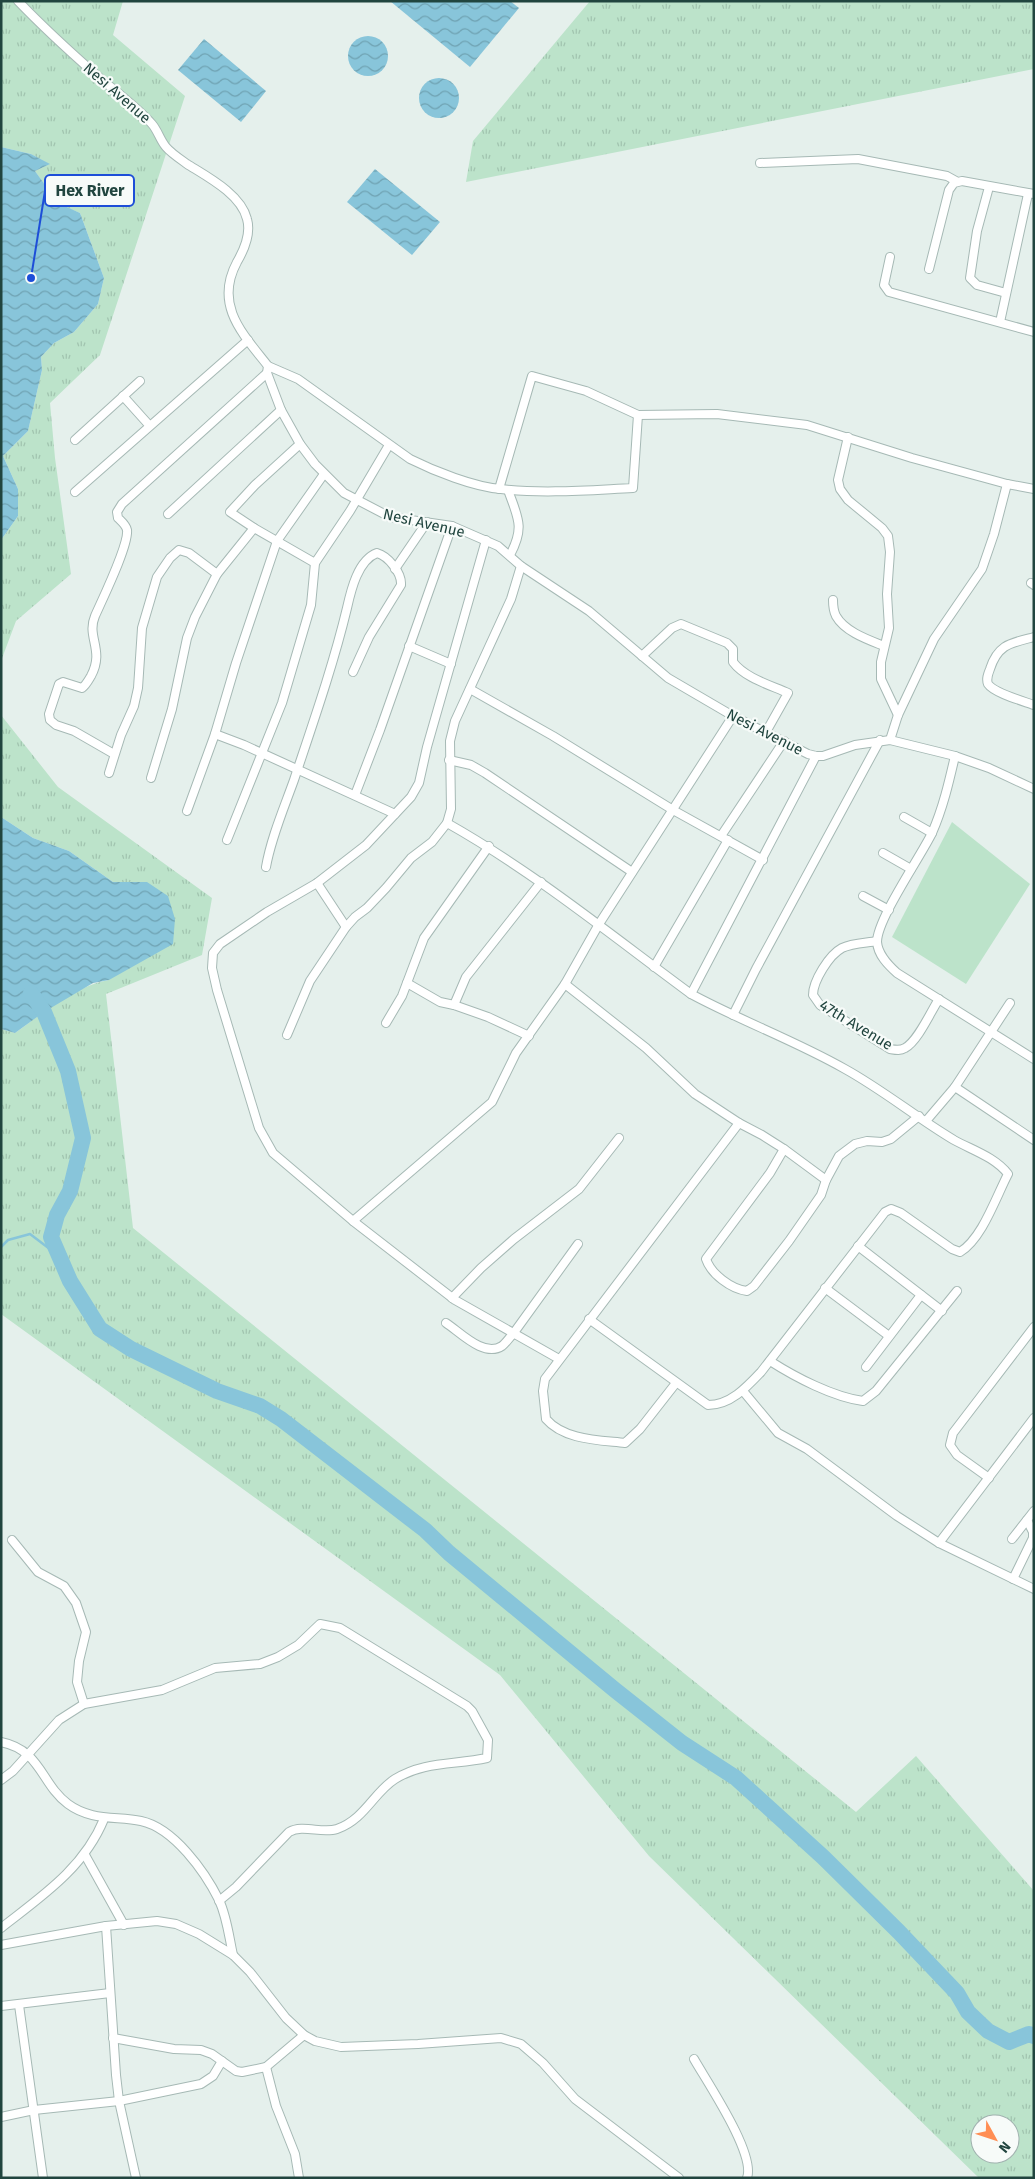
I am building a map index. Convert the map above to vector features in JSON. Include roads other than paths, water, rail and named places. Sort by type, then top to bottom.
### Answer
[{"type":"street","name":"Nesi Avenue","points":[[18,1],[62,45],[153,125],[166,147],[186,163],[211,178],[239,204],[247,218],[248,232],[242,253],[229,278],[228,295],[235,321],[268,369],[281,410],[300,444],[324,474],[344,493],[390,517],[452,526],[498,546],[521,566],[589,611],[668,678],[733,716],[816,756],[823,756],[855,745],[890,740],[955,756],[989,768],[1034,790]]},
{"type":"street","points":[[760,163],[858,159],[947,176],[956,181],[1031,194],[1000,322]]},
{"type":"street","points":[[928,269],[950,190],[956,181]]},
{"type":"street","points":[[989,187],[977,231],[970,278],[977,285],[1006,293]]},
{"type":"street","points":[[890,257],[884,285],[889,292],[1034,332]]},
{"type":"street","points":[[74,492],[248,340]]},
{"type":"street","points":[[114,754],[74,731],[56,725],[50,720],[49,714],[59,684],[63,682],[82,688],[87,684],[96,666],[98,657],[94,635],[94,619],[118,563],[127,533],[124,524],[118,518],[117,512],[268,369],[298,379],[389,445],[428,469],[499,489],[633,488],[638,415]]},
{"type":"street","points":[[499,489],[532,376],[586,391],[638,415],[717,414],[807,425],[848,437],[882,450],[1007,484],[1034,489]]},
{"type":"street","points":[[75,440],[140,381]]},
{"type":"street","points":[[123,396],[149,425]]},
{"type":"street","points":[[168,514],[281,410]]},
{"type":"street","points":[[848,437],[838,480],[840,488],[848,500],[882,528],[888,536],[890,552],[887,594],[889,628],[881,662],[881,679],[898,715]]},
{"type":"street","points":[[300,444],[254,485],[230,512],[254,528],[316,563]]},
{"type":"street","points":[[227,840],[282,702],[310,605],[316,563],[389,445]]},
{"type":"street","points":[[187,811],[216,734],[236,663],[277,541],[324,474]]},
{"type":"street","points":[[890,740],[898,715],[934,640],[982,569],[994,534],[1007,484]]},
{"type":"street","points":[[508,490],[519,522],[519,539],[510,555]]},
{"type":"street","points":[[395,569],[427,522]]},
{"type":"street","points":[[355,795],[452,526]]},
{"type":"street","points":[[151,778],[172,709],[187,638],[217,574],[254,528]]},
{"type":"street","points":[[486,540],[427,747],[419,783],[411,797],[366,844],[316,883],[267,912],[220,944],[212,953],[212,968],[259,1128],[266,1143],[280,1160],[353,1221],[452,1298],[559,1359]]},
{"type":"street","points":[[109,773],[114,754],[134,706],[138,688],[142,628],[157,577],[170,558],[179,550],[189,553],[217,574]]},
{"type":"street","points":[[266,867],[320,704],[352,588],[371,555],[377,553],[381,554],[401,577],[401,585],[369,637],[353,672]]},
{"type":"street","points":[[287,1036],[310,980],[346,927],[355,916],[367,908],[386,888],[411,858],[432,842],[447,823],[451,810],[450,741],[455,721],[511,598],[521,566]]},
{"type":"street","points":[[832,600],[835,616],[844,625],[859,635],[884,646]]},
{"type":"street","points":[[642,656],[672,628],[681,624],[727,643],[733,650],[733,662],[737,667],[759,680],[788,693],[766,732]]},
{"type":"street","points":[[1034,637],[1004,646],[998,652],[987,677],[988,683],[997,691],[1034,705]]},
{"type":"street","points":[[409,646],[451,664]]},
{"type":"street","points":[[470,689],[673,810],[763,860]]},
{"type":"street","points":[[353,1221],[492,1102],[516,1053],[565,984],[599,924],[733,716]]},
{"type":"street","points":[[216,734],[261,752],[396,814]]},
{"type":"street","points":[[733,1015],[880,740]]},
{"type":"street","points":[[654,967],[724,838],[784,741]]},
{"type":"street","points":[[691,994],[816,756]]},
{"type":"street","points":[[955,756],[945,799],[932,833],[889,910],[881,926],[877,941],[881,955],[898,973],[1034,1059]]},
{"type":"street","points":[[449,760],[471,765],[485,773],[632,872]]},
{"type":"street","points":[[904,817],[932,833]]},
{"type":"street","points":[[447,823],[489,846],[541,882],[691,994],[846,1069],[952,1139],[1001,1164],[1008,1174],[980,1230],[967,1248],[960,1252],[952,1249],[901,1213],[891,1209],[885,1212],[770,1360],[743,1391],[719,1405],[708,1405],[589,1319]]},
{"type":"street","points":[[386,1023],[402,996],[424,938],[489,846]]},
{"type":"street","points":[[883,853],[911,869]]},
{"type":"street","points":[[454,1005],[466,977],[541,882]]},
{"type":"street","points":[[316,883],[346,927]]},
{"type":"street","points":[[862,896],[889,910]]},
{"type":"street","name":"47th Avenue","points":[[877,941],[852,945],[836,953],[822,971],[813,989],[812,995],[820,1005],[890,1049],[900,1050],[907,1047],[915,1037],[939,998]]},
{"type":"street","points":[[407,983],[440,1002],[488,1017],[528,1036]]},
{"type":"street","points":[[565,984],[646,1048],[696,1094],[738,1123],[762,1134],[826,1180]]},
{"type":"street","points":[[926,1121],[955,1087],[1010,1003]]},
{"type":"street","points":[[955,1087],[1034,1140]]},
{"type":"street","points":[[784,1150],[770,1173],[706,1259],[709,1267],[736,1290],[747,1291],[754,1286],[789,1241],[821,1195],[838,1156],[854,1144],[867,1141],[882,1142],[891,1139],[919,1116]]},
{"type":"street","points":[[676,1383],[632,1439],[625,1443],[594,1440],[560,1431],[546,1419],[543,1391],[545,1379],[738,1123]]},
{"type":"street","points":[[452,1298],[514,1238],[579,1189],[619,1138]]},
{"type":"street","points":[[446,1323],[480,1347],[491,1350],[502,1346],[513,1334],[578,1244]]},
{"type":"street","points":[[858,1246],[942,1311]]},
{"type":"street","points":[[825,1288],[889,1336]]},
{"type":"street","points":[[770,1360],[790,1374],[850,1400],[863,1401],[876,1391],[957,1290]]},
{"type":"street","points":[[866,1366],[921,1295]]},
{"type":"street","points":[[989,1478],[957,1456],[950,1445],[953,1433],[1034,1327]]},
{"type":"street","points":[[743,1391],[778,1432],[807,1449],[897,1516],[939,1543],[1034,1589]]},
{"type":"street","points":[[939,1543],[1034,1418]]},
{"type":"street","points":[[1012,1539],[1034,1511]]},
{"type":"street","points":[[1013,1579],[1034,1538],[1033,1532],[1026,1520]]},
{"type":"street","points":[[12,1540],[38,1572],[64,1586],[76,1603],[86,1632],[79,1661],[78,1682],[84,1704]]},
{"type":"street","points":[[1,1780],[13,1771],[59,1720],[84,1704],[162,1690],[214,1668],[260,1664],[298,1645],[320,1624],[340,1628],[414,1672],[472,1711],[488,1740],[487,1758],[418,1767],[394,1780],[367,1809],[349,1823],[336,1829],[294,1829],[236,1887],[219,1900]]},
{"type":"street","points":[[1,1742],[10,1744],[28,1754],[42,1770],[53,1790],[67,1803],[82,1812],[104,1819],[140,1821],[152,1824],[179,1843],[197,1864],[219,1900],[233,1955]]},
{"type":"street","points":[[1,1928],[46,1895],[85,1855],[98,1834],[104,1819]]},
{"type":"street","points":[[85,1855],[124,1924]]},
{"type":"street","points":[[1,1945],[106,1926],[157,1921],[176,1924],[198,1934],[233,1955],[250,1972],[286,2018],[304,2035],[316,2042],[341,2047],[501,2038],[513,2041],[531,2051],[575,2099],[679,2178]]},
{"type":"street","points":[[106,1926],[119,2100],[136,2178]]},
{"type":"street","points":[[1,2006],[110,1993]]},
{"type":"street","points":[[19,2005],[24,2054],[43,2178]]},
{"type":"street","points":[[113,2038],[174,2050],[201,2050],[242,2072],[266,2067],[304,2035]]},
{"type":"street","points":[[694,2059],[725,2112],[746,2155],[749,2166],[747,2178]]},
{"type":"street","points":[[1,2117],[34,2110],[119,2100],[201,2084],[213,2076],[222,2061]]},
{"type":"street","points":[[266,2067],[276,2106],[295,2154],[299,2178]]},
{"type":"water","points":[[390,1],[510,1],[519,8],[470,67]]},
{"type":"water","points":[[368,36],[382,42],[388,56],[382,70],[368,76],[354,70],[348,56],[354,42]]},
{"type":"water","points":[[204,39],[266,91],[241,122],[178,70]]},
{"type":"water","points":[[439,78],[453,84],[459,98],[453,112],[439,118],[425,112],[419,98],[425,84]]},
{"type":"water","points":[[1,147],[31,154],[50,164],[35,171],[58,203],[80,213],[104,278],[98,304],[74,332],[54,343],[41,357],[42,370],[28,431],[3,456],[18,489],[18,516],[1,540]]},
{"type":"water","points":[[375,169],[440,222],[412,255],[347,202]]},
{"type":"water","points":[[1,817],[33,838],[69,851],[113,882],[147,882],[168,896],[175,919],[173,944],[109,980],[93,983],[44,1012],[15,1033],[1,1029]]},
{"type":"waterway","points":[[31,993],[44,1012],[68,1071],[83,1138],[70,1191],[57,1215],[51,1237],[70,1281],[100,1329],[131,1349],[217,1391],[260,1406],[281,1419],[425,1530],[449,1553],[682,1743],[736,1778],[823,1857],[899,1932],[957,1993],[968,2012],[988,2031],[1009,2042],[1029,2034],[1034,2036]]},
{"type":"waterway","points":[[1,1247],[8,1240],[30,1234],[59,1256]]},
{"type":"place","name":"Hex River","points":[[31,278]]}]
